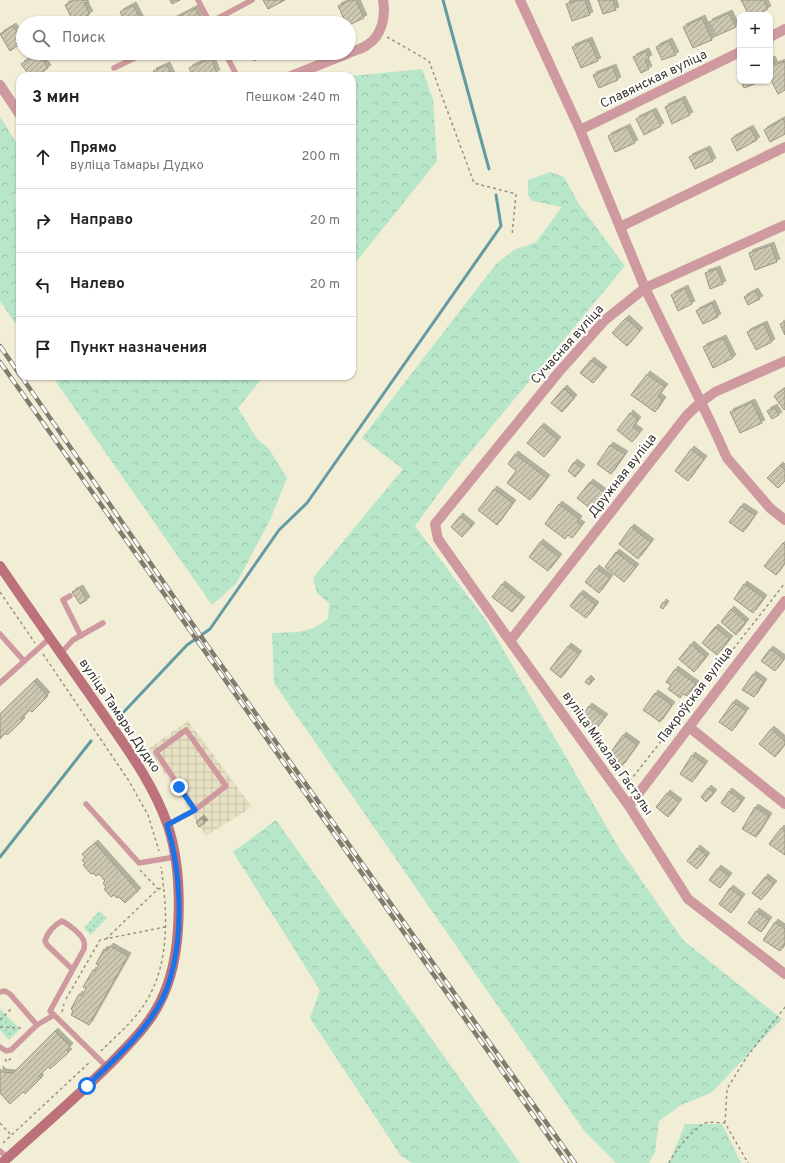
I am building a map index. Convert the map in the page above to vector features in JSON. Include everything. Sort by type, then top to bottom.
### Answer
[{"type":"street","points":[[356,50],[368,45],[380,33],[385,11],[383,0]]},
{"type":"street","points":[[521,0],[580,130],[645,288],[727,458],[770,508],[785,520]]},
{"type":"street","points":[[773,35],[785,29]]},
{"type":"street","name":"Славянская вуліца","points":[[580,130],[737,53]]},
{"type":"street","points":[[301,72],[331,60]]},
{"type":"street","points":[[0,85],[16,109]]},
{"type":"street","points":[[620,227],[785,147]]},
{"type":"street","name":"Сучасная вуліца","points":[[435,524],[558,373],[605,320],[645,288],[785,225]]},
{"type":"street","name":"Дружная вуліца","points":[[510,641],[682,422],[701,402],[715,392],[785,361]]},
{"type":"street","name":"вуліца Мікалая Гастэлы","points":[[435,524],[438,539],[629,806],[688,899],[785,974]]},
{"type":"street","name":"вуліца Тамары Дудко","points":[[0,566],[126,747],[150,785],[167,825],[175,857],[179,910],[177,948],[170,980],[161,1002],[147,1023],[107,1067],[5,1160]]},
{"type":"street","name":"Пакроўская вуліца","points":[[629,806],[785,601]]},
{"type":"street","points":[[689,727],[783,798]]},
{"type":"lane","points":[[198,0],[206,16]]},
{"type":"lane","points":[[223,16],[252,0]]},
{"type":"lane","points":[[114,68],[131,60]]},
{"type":"lane","points":[[229,60],[235,72]]},
{"type":"lane","points":[[70,596],[63,600],[81,636]]},
{"type":"lane","points":[[61,653],[73,640],[103,623]]},
{"type":"lane","points":[[0,634],[24,661]]},
{"type":"lane","points":[[0,683],[50,638]]},
{"type":"lane","points":[[167,825],[195,810],[226,786],[186,730],[156,752],[195,810]]},
{"type":"lane","points":[[86,804],[139,863],[175,857]]},
{"type":"lane","points":[[72,969],[47,946],[45,941],[46,936],[57,923],[62,921],[77,933],[85,943],[84,949],[50,1011],[107,1067]]},
{"type":"lane","points":[[0,992],[5,991],[10,994],[35,1027]]},
{"type":"lane","points":[[0,1047],[6,1051],[11,1050],[35,1027],[54,1015]]},
{"type":"lane","points":[[0,1151],[5,1160]]},
{"type":"path","points":[[380,33],[429,61],[474,182],[516,194],[512,236]]},
{"type":"path","points":[[620,794],[785,583]]},
{"type":"path","points":[[0,592],[129,781],[148,814],[160,859],[164,887],[165,927],[165,946],[161,968],[148,998],[139,1012],[96,1056],[0,1146]]},
{"type":"path","points":[[106,939],[158,889],[164,887]]},
{"type":"path","points":[[62,1013],[63,1005],[100,940],[165,927]]},
{"type":"path","points":[[0,1020],[18,1003]]},
{"type":"path","points":[[748,1163],[725,1123],[727,1089],[746,1058],[785,1007]]},
{"type":"path","points":[[0,1027],[35,1027]]},
{"type":"path","points":[[4,1058],[7,1062],[13,1056]]},
{"type":"path","points":[[0,1123],[12,1135]]},
{"type":"path","points":[[669,1163],[671,1158],[686,1139],[703,1124],[725,1123]]},
{"type":"shaded area","points":[[188,721],[252,807],[206,836],[148,749]]},
{"type":"green space","points":[[422,69],[433,99],[437,161],[356,262],[356,76]]},
{"type":"green space","points":[[0,116],[16,142],[16,324],[0,301]]},
{"type":"green space","points":[[550,172],[564,177],[579,204],[625,266],[458,467],[415,526],[486,620],[619,848],[683,940],[782,1019],[711,1093],[681,1105],[659,1121],[655,1152],[649,1163],[616,1163],[585,1132],[274,683],[272,633],[308,630],[328,619],[329,603],[317,593],[313,578],[403,469],[362,438],[496,264],[514,250],[536,242],[562,207],[532,201],[528,195],[528,180]]},
{"type":"green space","points":[[55,380],[261,380],[238,408],[257,439],[269,449],[287,478],[270,520],[236,584],[212,605]]},
{"type":"green space","points":[[276,820],[520,1163],[412,1163],[401,1156],[310,1018],[320,990],[233,852]]},
{"type":"green space","points":[[99,911],[107,918],[91,935],[84,928]]},
{"type":"green space","points":[[0,1009],[20,1029],[9,1040],[0,1030]]},
{"type":"green space","points":[[685,1124],[722,1124],[741,1163],[669,1163]]},
{"type":"building","points":[[74,0],[87,0],[89,2],[84,3],[90,14],[86,16],[70,16],[65,5]]},
{"type":"building","points":[[170,0],[180,0],[172,4]]},
{"type":"building","points":[[263,0],[285,0],[268,9]]},
{"type":"building","points":[[351,0],[356,0],[364,18],[356,22],[356,16],[343,16],[338,6]]},
{"type":"building","points":[[579,0],[585,0],[590,15],[572,21],[566,4]]},
{"type":"building","points":[[598,0],[613,0],[616,10],[603,14]]},
{"type":"building","points":[[741,0],[764,0],[768,9],[762,12],[747,12]]},
{"type":"building","points":[[133,5],[139,16],[122,16],[120,12]]},
{"type":"building","points":[[195,8],[199,16],[180,16]]},
{"type":"building","points":[[729,13],[736,27],[716,36],[709,22]]},
{"type":"building","points":[[702,18],[712,40],[693,48],[683,27]]},
{"type":"building","points":[[13,26],[16,31],[16,47],[10,51],[0,34]]},
{"type":"building","points":[[589,40],[598,61],[581,68],[572,47]]},
{"type":"building","points":[[669,41],[676,55],[662,60],[656,47]]},
{"type":"building","points":[[646,51],[649,58],[645,60],[649,69],[641,73],[633,57]]},
{"type":"building","points":[[27,60],[43,60],[48,68],[42,72],[27,72],[21,64]]},
{"type":"building","points":[[207,60],[212,60],[217,72],[191,72],[189,68]]},
{"type":"building","points":[[773,61],[775,65],[785,61],[785,90],[778,94],[773,84]]},
{"type":"building","points":[[167,65],[170,72],[154,72]]},
{"type":"building","points":[[613,67],[618,80],[599,88],[593,75]]},
{"type":"building","points":[[742,84],[754,84],[744,88]]},
{"type":"building","points":[[682,99],[690,115],[672,124],[665,107]]},
{"type":"building","points":[[653,111],[661,126],[644,135],[636,119]]},
{"type":"building","points":[[783,119],[785,122],[785,134],[770,142],[764,130]]},
{"type":"building","points":[[627,127],[635,143],[615,152],[608,136]]},
{"type":"building","points":[[750,128],[757,140],[737,151],[731,139]]},
{"type":"building","points":[[707,149],[713,161],[695,169],[689,157]]},
{"type":"building","points":[[771,245],[777,262],[755,270],[749,253]]},
{"type":"building","points":[[717,269],[723,284],[710,289],[705,273]]},
{"type":"building","points":[[685,288],[692,304],[678,311],[671,295]]},
{"type":"building","points":[[755,291],[760,299],[748,305],[744,297]]},
{"type":"building","points":[[712,303],[718,317],[703,324],[696,311]]},
{"type":"building","points":[[626,318],[640,331],[627,346],[612,333]]},
{"type":"building","points":[[785,322],[785,335],[780,324]]},
{"type":"building","points":[[764,324],[772,342],[756,350],[747,332]]},
{"type":"building","points":[[723,338],[733,358],[713,368],[703,347]]},
{"type":"building","points":[[591,360],[604,370],[593,383],[580,373]]},
{"type":"building","points":[[647,374],[665,387],[658,396],[663,400],[655,412],[631,395]]},
{"type":"building","points":[[564,388],[574,398],[562,412],[551,403]]},
{"type":"building","points":[[785,388],[785,409],[784,410],[774,396]]},
{"type":"building","points":[[752,402],[762,423],[740,433],[730,412]]},
{"type":"building","points":[[774,407],[779,415],[772,419],[767,411]]},
{"type":"building","points":[[630,413],[638,420],[633,427],[640,432],[632,442],[617,430]]},
{"type":"building","points":[[541,426],[558,440],[544,457],[527,443]]},
{"type":"building","points":[[610,445],[625,454],[611,474],[597,464]]},
{"type":"building","points":[[691,449],[704,459],[688,481],[675,471]]},
{"type":"building","points":[[515,454],[547,478],[530,500],[507,483],[516,471],[508,464]]},
{"type":"building","points":[[574,462],[582,468],[575,477],[568,471]]},
{"type":"building","points":[[780,465],[785,470],[785,481],[778,488],[767,478]]},
{"type":"building","points":[[590,482],[605,493],[592,510],[577,498]]},
{"type":"building","points":[[494,489],[513,503],[497,525],[478,510]]},
{"type":"building","points":[[559,504],[579,519],[577,522],[582,525],[572,538],[568,535],[565,539],[545,524]]},
{"type":"building","points":[[741,506],[755,515],[743,532],[729,522]]},
{"type":"building","points":[[460,516],[472,526],[462,537],[451,527]]},
{"type":"building","points":[[631,527],[651,542],[638,559],[619,544]]},
{"type":"building","points":[[540,542],[559,557],[548,571],[529,557]]},
{"type":"building","points":[[783,543],[785,545],[785,563],[776,575],[764,566]]},
{"type":"building","points":[[616,552],[636,567],[624,582],[605,567]]},
{"type":"building","points":[[596,568],[610,578],[599,593],[585,582]]},
{"type":"building","points":[[502,584],[522,600],[512,612],[492,597]]},
{"type":"building","points":[[744,584],[764,598],[753,613],[734,599]]},
{"type":"building","points":[[80,588],[87,600],[80,604],[72,592]]},
{"type":"building","points":[[580,593],[596,605],[586,618],[570,606]]},
{"type":"building","points":[[663,602],[666,604],[663,609],[660,607]]},
{"type":"building","points":[[731,609],[746,622],[736,635],[721,622]]},
{"type":"building","points":[[715,627],[730,639],[717,655],[702,643]]},
{"type":"building","points":[[691,644],[706,657],[694,672],[679,659]]},
{"type":"building","points":[[568,646],[579,654],[561,678],[550,669]]},
{"type":"building","points":[[770,649],[784,659],[775,671],[761,661]]},
{"type":"building","points":[[675,669],[696,684],[687,696],[683,694],[680,698],[668,689],[671,685],[666,682]]},
{"type":"building","points":[[753,674],[764,682],[754,697],[742,690]]},
{"type":"building","points":[[588,678],[592,682],[589,685],[585,682]]},
{"type":"building","points":[[34,681],[47,695],[44,698],[45,699],[32,712],[30,710],[21,719],[22,721],[7,735],[5,733],[0,739],[0,714]]},
{"type":"building","points":[[655,693],[672,705],[660,722],[643,710]]},
{"type":"building","points":[[733,702],[746,711],[732,731],[719,722]]},
{"type":"building","points":[[589,706],[605,717],[594,731],[579,720]]},
{"type":"building","points":[[771,729],[785,741],[785,744],[775,757],[759,744]]},
{"type":"building","points":[[623,735],[637,745],[622,766],[608,756]]},
{"type":"building","points":[[692,755],[705,764],[692,782],[680,774]]},
{"type":"building","points":[[708,788],[714,793],[706,802],[701,797]]},
{"type":"building","points":[[729,791],[742,801],[734,812],[721,803]]},
{"type":"building","points":[[667,793],[679,802],[668,817],[656,807]]},
{"type":"building","points":[[755,807],[769,816],[756,837],[742,829]]},
{"type":"building","points":[[201,818],[205,823],[199,827],[196,822]]},
{"type":"building","points":[[781,828],[785,831],[785,855],[769,844]]},
{"type":"building","points":[[95,843],[138,891],[125,903],[119,897],[117,898],[114,895],[111,897],[104,889],[106,887],[103,883],[105,881],[99,874],[96,876],[93,873],[91,874],[83,865],[85,864],[82,860],[85,858],[82,854]]},
{"type":"building","points":[[697,848],[707,856],[697,869],[687,861]]},
{"type":"building","points":[[718,868],[729,876],[720,888],[709,880]]},
{"type":"building","points":[[765,877],[774,884],[761,900],[752,893]]},
{"type":"building","points":[[730,888],[742,897],[731,913],[719,904]]},
{"type":"building","points":[[756,911],[769,920],[761,932],[748,923]]},
{"type":"building","points":[[775,922],[785,929],[785,944],[780,951],[763,940]]},
{"type":"building","points":[[110,946],[128,956],[89,1025],[71,1015],[73,1011],[71,1009],[79,994],[82,996],[86,988],[83,987],[93,970],[95,971],[99,965],[96,964],[104,949],[107,951]]},
{"type":"building","points":[[55,1031],[70,1046],[67,1050],[69,1052],[50,1069],[48,1067],[39,1076],[41,1078],[25,1094],[23,1092],[10,1104],[0,1093],[0,1069],[3,1072],[13,1073]]},
{"type":"waterway","points":[[443,0],[489,169]]},
{"type":"waterway","points":[[119,717],[187,645],[210,629],[279,530],[307,503],[501,226],[496,195]]},
{"type":"waterway","points":[[0,857],[91,741]]},
{"type":"railway","points":[[0,346],[16,369]]},
{"type":"railway","points":[[0,362],[567,1163]]},
{"type":"railway","points":[[24,380],[207,645],[575,1163]]},
{"type":"route","points":[[87,1086],[132,1041],[147,1023],[161,1002],[170,980],[177,948],[179,910],[175,857],[167,825],[191,814],[195,810],[179,787]]}]
